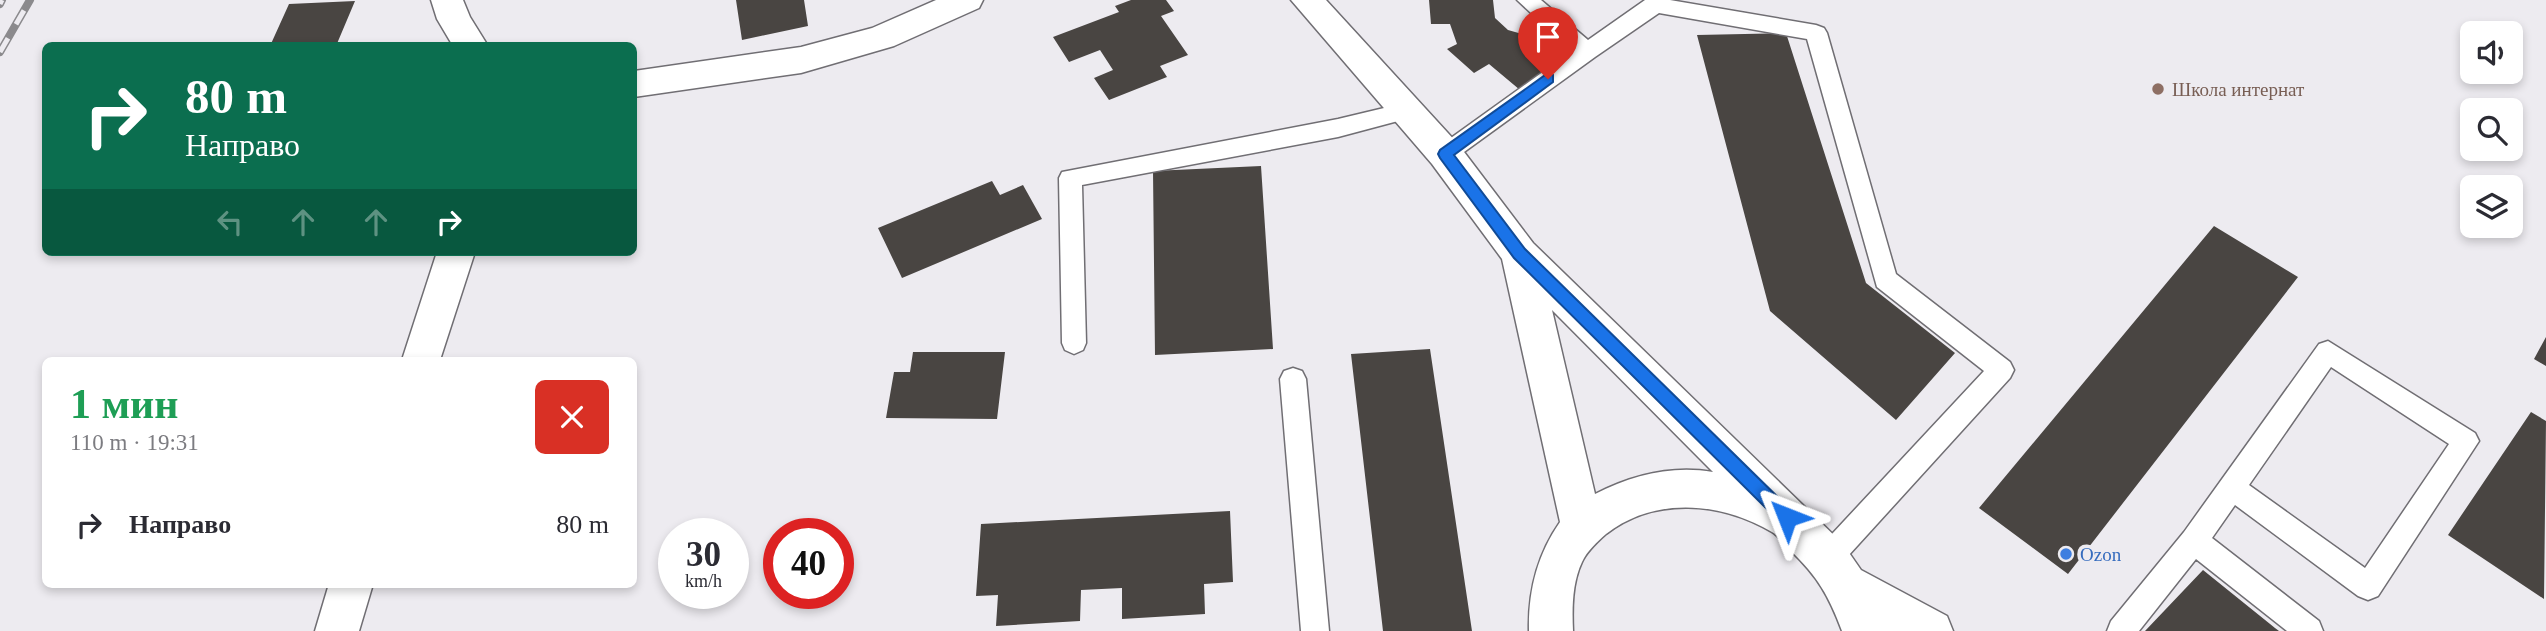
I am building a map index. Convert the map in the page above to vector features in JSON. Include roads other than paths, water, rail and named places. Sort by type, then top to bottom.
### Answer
[{"type":"street","points":[[447,0],[454,19],[468,42]]},
{"type":"street","points":[[637,84],[801,60],[882,37],[967,0]]},
{"type":"street","points":[[1307,0],[1445,154],[1520,254],[1827,559],[1864,631]]},
{"type":"street","points":[[1520,254],[1582,527]]},
{"type":"street","points":[[422,357],[455,256]]},
{"type":"street","points":[[1550,631],[1549,609],[1559,564],[1582,527],[1619,501],[1664,488],[1714,490],[1762,506],[1827,559],[1931,631]]},
{"type":"street","points":[[337,631],[350,588]]},
{"type":"lane","points":[[1527,0],[1587,51]]},
{"type":"lane","points":[[1445,154],[1655,2],[1816,33],[1886,280],[2001,370],[1827,559]]},
{"type":"lane","points":[[1074,343],[1070,178],[1338,128],[1405,111]]},
{"type":"lane","points":[[2121,631],[2194,541],[2328,352],[2466,441],[2368,587],[2232,488]]},
{"type":"lane","points":[[1293,379],[1315,631]]},
{"type":"lane","points":[[2194,541],[2309,631]]},
{"type":"railway","points":[[0,4],[2,0]]},
{"type":"railway","points":[[0,52],[30,0]]},
{"type":"place","name":"Школа интернат","points":[[2158,89]]},
{"type":"place","name":"Ozon","points":[[2066,554]]}]
